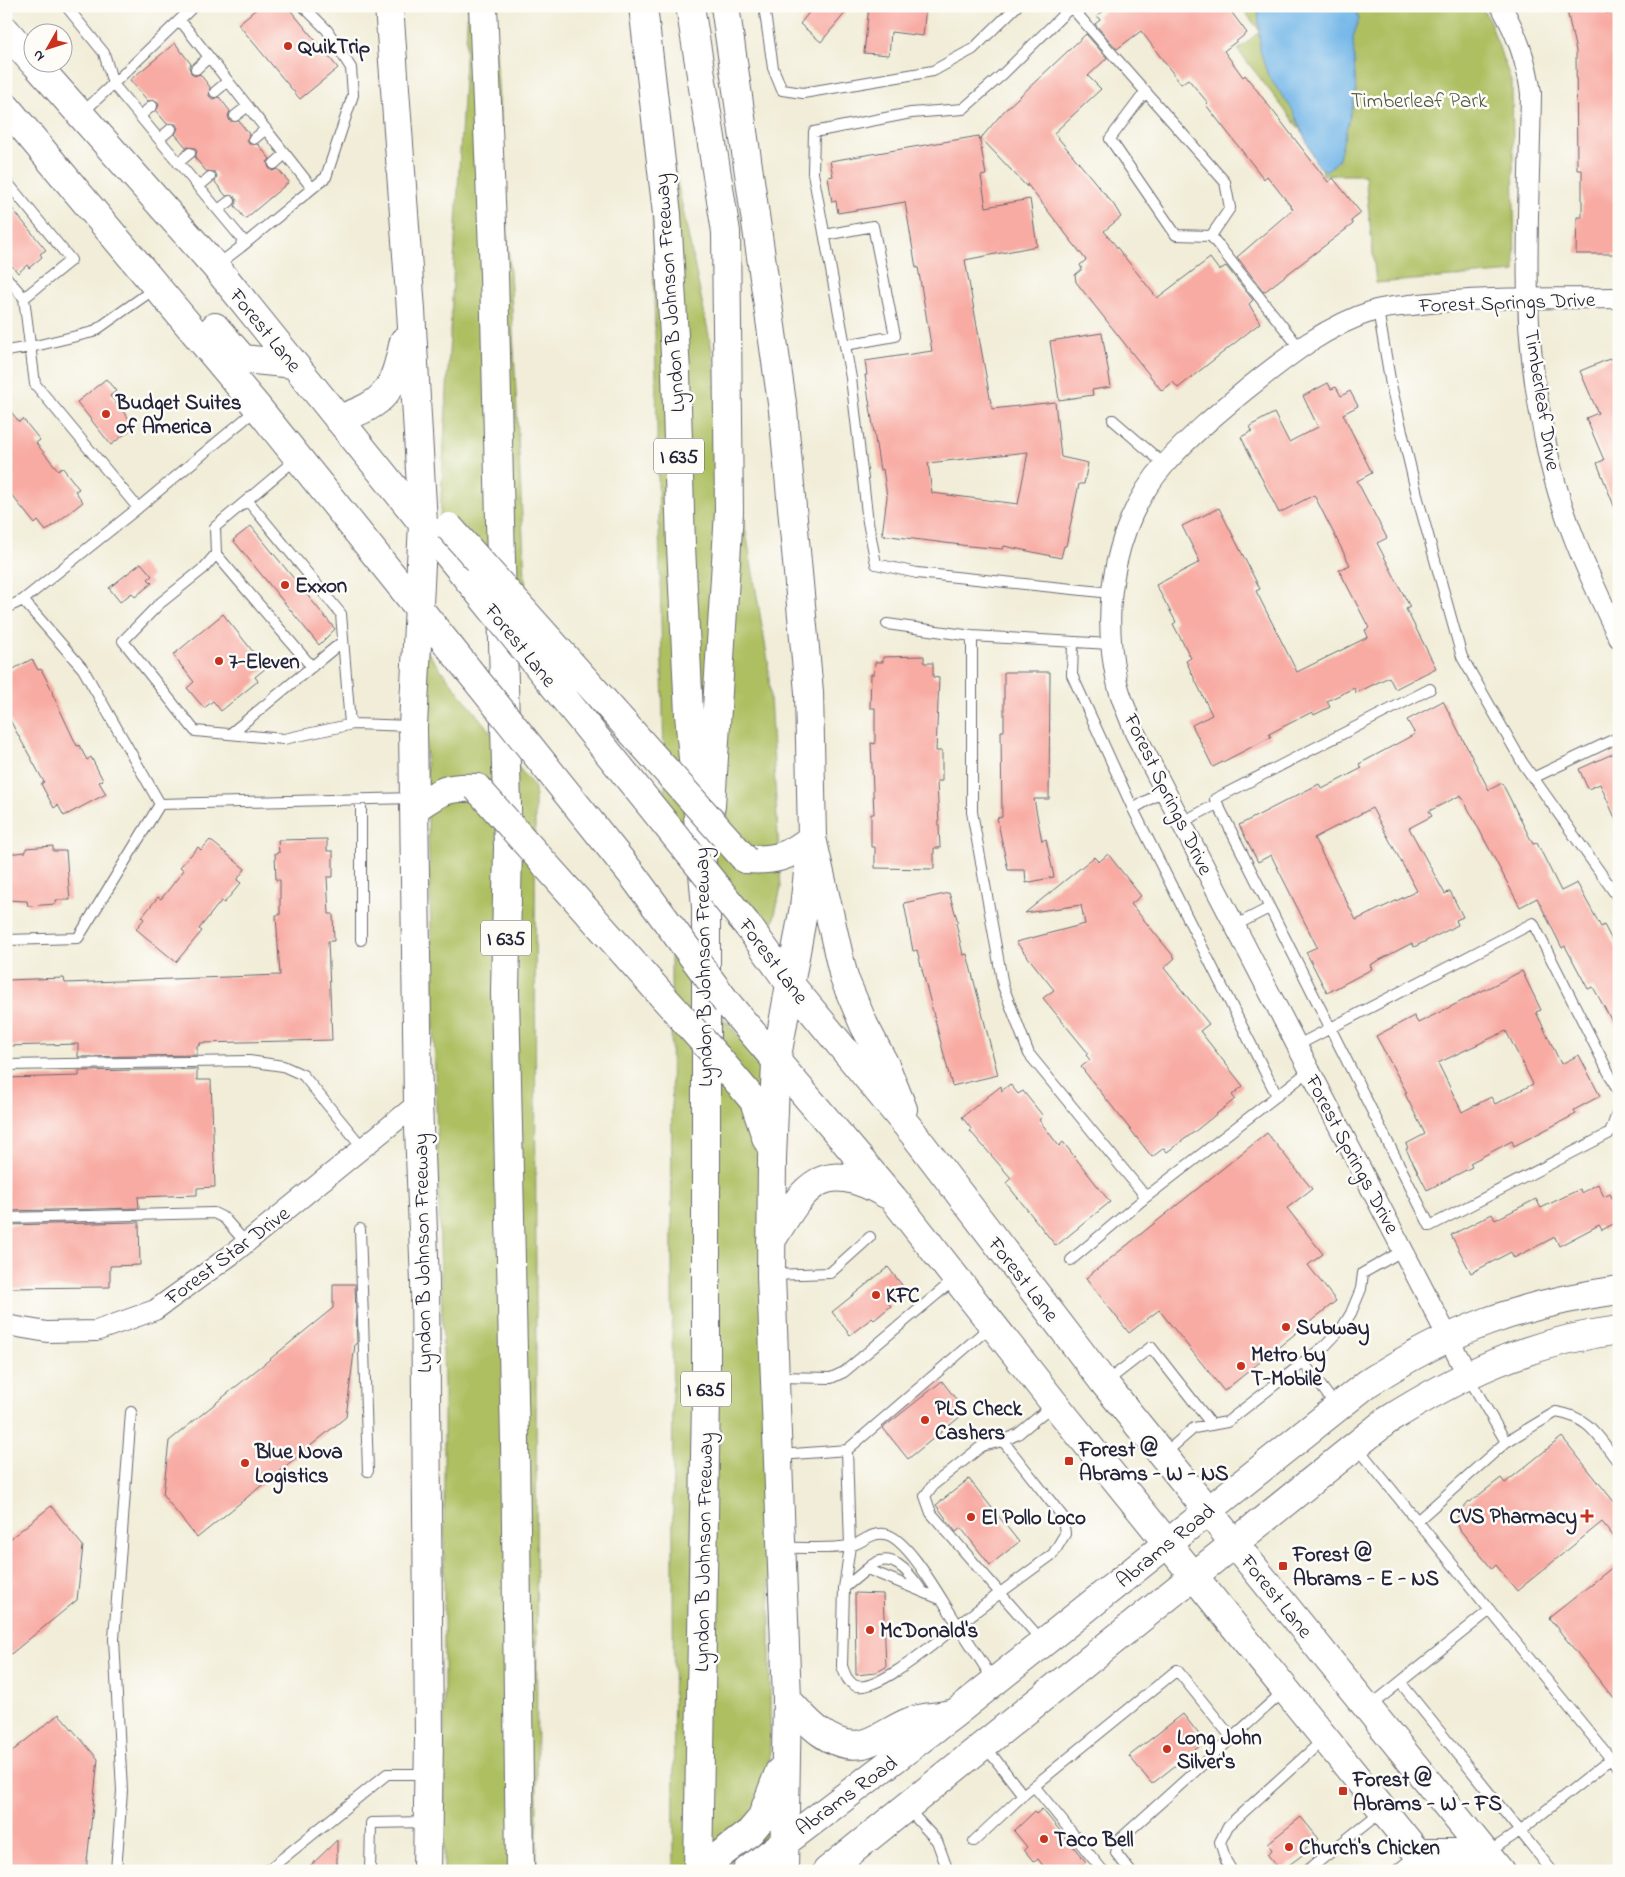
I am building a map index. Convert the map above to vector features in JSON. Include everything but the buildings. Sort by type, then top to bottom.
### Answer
[{"type":"main road","points":[[389,6],[411,310],[417,430],[440,507],[436,525],[745,859],[778,859],[792,853],[812,838]]},
{"type":"main road","points":[[479,6],[485,34]]},
{"type":"main road","name":"I 635","points":[[483,6],[494,274],[508,848],[505,992],[515,1441],[520,1871]]},
{"type":"main road","name":"Lyndon B Johnson Freeway","points":[[643,6],[667,214],[676,372],[681,546],[689,714],[706,908],[706,1397],[698,1871]]},
{"type":"main road","points":[[690,6],[726,232],[729,512],[706,908]]},
{"type":"main road","points":[[725,6],[783,410],[808,692],[812,838],[804,907],[776,1062],[772,1158],[771,1241],[787,1699],[784,1871]]},
{"type":"main road","name":"Forest Lane","points":[[6,31],[22,49]]},
{"type":"main road","name":"Forest Lane","points":[[42,72],[215,266],[338,419],[436,525],[471,583],[748,926],[790,984],[913,1133],[1105,1384],[1493,1862]]},
{"type":"main road","points":[[6,107],[158,286],[419,606],[631,873],[727,1003],[893,1198],[1054,1403],[1425,1862],[1493,1862]]},
{"type":"main road","points":[[158,286],[176,285],[243,359],[294,364]]},
{"type":"main road","points":[[338,419],[363,411],[382,399],[396,376],[411,310]]},
{"type":"main road","name":"Lyndon B Johnson Freeway","points":[[427,1871],[425,1282],[418,1103],[413,726],[419,606],[436,525]]},
{"type":"main road","points":[[414,803],[454,787],[477,788],[754,1101],[772,1158]]},
{"type":"main road","points":[[812,838],[844,978],[864,1025],[885,1065],[913,1133]]},
{"type":"main road","points":[[771,1241],[795,1203],[817,1181],[828,1178],[852,1179],[871,1186],[893,1198]]},
{"type":"main road","name":"Abrams Road","points":[[747,1871],[995,1682],[1336,1407],[1407,1358],[1487,1320],[1532,1306],[1619,1290]]},
{"type":"main road","name":"Abrams Road","points":[[827,1871],[1392,1417],[1467,1374],[1554,1342],[1619,1330]]},
{"type":"main road","points":[[787,1699],[806,1721],[820,1732],[833,1740],[848,1744],[863,1744],[883,1736],[910,1721],[954,1714]]},
{"type":"main road","points":[[698,1871],[738,1842],[762,1819],[786,1753]]},
{"type":"street","name":"Timberleaf Drive","points":[[1501,6],[1516,31],[1526,65],[1531,93],[1528,299],[1536,388],[1546,446],[1564,511],[1589,577],[1619,638]]},
{"type":"street","name":"Forest Springs Drive","points":[[1467,1374],[1135,733],[1116,679],[1110,644],[1111,593],[1119,554],[1130,522],[1147,490],[1165,465],[1202,426],[1299,347],[1339,325],[1378,310],[1460,300],[1619,298]]},
{"type":"street","name":"Forest Star Drive","points":[[6,1325],[47,1332],[96,1331],[156,1310],[246,1243],[418,1103]]},
{"type":"lane","points":[[66,6],[104,53],[113,84],[242,239],[241,247]]},
{"type":"lane","points":[[80,115],[194,6]]},
{"type":"lane","points":[[215,266],[326,177],[353,96],[351,68],[327,30],[303,6]]},
{"type":"lane","points":[[764,6],[774,68],[782,90],[803,93],[934,70],[973,49],[1017,6]]},
{"type":"lane","points":[[1111,593],[916,573],[876,564],[845,345],[813,174],[814,132],[911,113],[963,109],[1072,7],[1225,182],[1230,208],[1211,236]]},
{"type":"lane","points":[[180,20],[312,188]]},
{"type":"lane","points":[[196,69],[209,57]]},
{"type":"lane","points":[[215,92],[228,81]]},
{"type":"lane","points":[[1146,91],[1110,139],[1176,235],[1211,236],[1299,347]]},
{"type":"lane","points":[[140,116],[152,106]]},
{"type":"lane","points":[[235,116],[248,106]]},
{"type":"lane","points":[[159,139],[171,129]]},
{"type":"lane","points":[[254,139],[266,129]]},
{"type":"lane","points":[[178,163],[190,153]]},
{"type":"lane","points":[[274,164],[285,154]]},
{"type":"lane","points":[[198,187],[210,177]]},
{"type":"lane","points":[[6,181],[71,260],[24,298]]},
{"type":"lane","points":[[218,210],[230,201]]},
{"type":"lane","points":[[825,235],[873,226],[895,336],[845,345]]},
{"type":"lane","points":[[6,277],[24,298],[35,384],[138,508]]},
{"type":"lane","points":[[6,351],[93,332],[158,286]]},
{"type":"lane","points":[[1378,310],[1391,385],[1418,499],[1462,657],[1533,778],[1619,899]]},
{"type":"lane","points":[[6,608],[22,600],[138,508],[258,408]]},
{"type":"lane","points":[[1113,420],[1165,465]]},
{"type":"lane","points":[[297,458],[215,527],[216,554],[312,667]]},
{"type":"lane","points":[[248,501],[341,614],[350,724]]},
{"type":"lane","points":[[216,554],[204,568],[158,604],[123,641],[194,731],[284,739],[350,724],[413,726]]},
{"type":"lane","points":[[22,600],[83,669],[160,804]]},
{"type":"lane","points":[[887,624],[972,636],[1110,644]]},
{"type":"lane","points":[[972,636],[972,812],[1004,986],[1029,1054],[1146,1197]]},
{"type":"lane","points":[[230,734],[343,641]]},
{"type":"lane","points":[[1072,643],[1072,675],[1133,809],[1276,1096]]},
{"type":"lane","points":[[1430,688],[1215,799],[1217,804],[1430,1226],[1610,1133],[1619,1108]]},
{"type":"lane","points":[[1533,778],[1619,738]]},
{"type":"lane","points":[[1133,809],[1165,790]]},
{"type":"lane","points":[[160,804],[361,799],[414,803]]},
{"type":"lane","points":[[361,799],[361,940]]},
{"type":"lane","points":[[6,940],[78,938],[160,804]]},
{"type":"lane","points":[[1182,822],[1217,804]]},
{"type":"lane","points":[[1236,925],[1269,908]]},
{"type":"lane","points":[[1296,1046],[1533,923],[1619,1093]]},
{"type":"lane","points":[[6,1065],[249,1061],[282,1066],[303,1075],[362,1148]]},
{"type":"lane","points":[[1071,1260],[1146,1197],[1309,1071]]},
{"type":"lane","points":[[6,1218],[214,1212],[224,1218],[246,1243]]},
{"type":"lane","points":[[360,1229],[368,1471]]},
{"type":"lane","points":[[772,1275],[830,1273],[870,1237]]},
{"type":"lane","points":[[1162,1455],[1194,1428],[1227,1422],[1326,1345],[1342,1328],[1361,1289],[1363,1273],[1404,1250]]},
{"type":"lane","points":[[776,1377],[831,1378],[844,1372],[956,1278]]},
{"type":"lane","points":[[779,1455],[847,1450],[993,1324]]},
{"type":"lane","points":[[1105,1384],[1151,1347],[1212,1424]]},
{"type":"lane","points":[[1303,1362],[1336,1407]]},
{"type":"lane","points":[[1467,1374],[1506,1442]]},
{"type":"lane","points":[[1044,1642],[930,1512],[925,1496],[933,1486],[982,1446],[1004,1441],[1018,1434],[1054,1403]]},
{"type":"lane","points":[[116,1871],[122,1790],[114,1639],[131,1412]]},
{"type":"lane","points":[[1417,1521],[1506,1442],[1556,1412],[1574,1415],[1590,1427],[1619,1462]]},
{"type":"lane","points":[[847,1450],[850,1546],[844,1588],[842,1666],[846,1678],[855,1686],[865,1686],[896,1671],[1053,1554],[1065,1534],[1062,1517],[1004,1441]]},
{"type":"lane","points":[[1355,1445],[1619,1768]]},
{"type":"lane","points":[[783,1548],[850,1546],[874,1534],[886,1534],[897,1538],[908,1550],[995,1682]]},
{"type":"lane","points":[[844,1588],[872,1564],[885,1559],[898,1562],[911,1574],[922,1592]]},
{"type":"lane","points":[[867,1569],[940,1599]]},
{"type":"lane","points":[[1368,1708],[1490,1610]]},
{"type":"lane","points":[[974,1841],[1023,1795],[1177,1670],[1232,1738]]},
{"type":"lane","points":[[1400,1682],[1552,1871]]},
{"type":"lane","points":[[1130,1871],[1116,1854],[1119,1840],[1286,1689]]},
{"type":"lane","points":[[1232,1871],[1226,1861],[1220,1842],[1228,1826],[1325,1738]]},
{"type":"lane","points":[[984,1744],[1023,1795]]},
{"type":"lane","points":[[1493,1862],[1520,1831],[1611,1759]]},
{"type":"lane","points":[[267,1871],[387,1774],[428,1774]]},
{"type":"lane","points":[[1034,1786],[1103,1871]]},
{"type":"lane","points":[[905,1807],[937,1841],[948,1871]]},
{"type":"lane","points":[[1307,1871],[1383,1810]]},
{"type":"lane","points":[[370,1871],[370,1823],[427,1822]]},
{"type":"lane","points":[[1396,1871],[1425,1862]]},
{"type":"green space","points":[[468,6],[493,6],[511,289],[528,640],[439,536]]},
{"type":"green space","name":"Timberleaf Park","points":[[1240,6],[1480,6],[1489,19],[1512,84],[1515,272],[1376,283],[1365,175],[1323,175],[1319,154],[1238,50],[1260,31]]},
{"type":"green space","points":[[649,46],[729,432],[768,661],[781,888],[770,935],[665,810]]},
{"type":"green space","points":[[423,647],[535,788],[537,1871],[444,1871],[444,1386]]},
{"type":"green space","points":[[671,956],[770,1073],[770,1848],[740,1871],[674,1871]]},
{"type":"water","points":[[1258,6],[1354,6],[1359,19],[1353,38],[1356,93],[1338,161],[1326,171],[1317,165],[1292,109],[1268,76],[1260,50]]},
{"type":"place","name":"QuikTrip","points":[[288,46]]},
{"type":"place","name":"Budget Suites of America","points":[[106,414]]},
{"type":"place","name":"Exxon","points":[[285,585]]},
{"type":"place","name":"7-Eleven","points":[[219,661]]},
{"type":"place","name":"KFC","points":[[876,1295]]},
{"type":"place","name":"Subway","points":[[1286,1327]]},
{"type":"place","name":"Metro by T-Mobile","points":[[1241,1366]]},
{"type":"place","name":"PLS Check Cashers","points":[[925,1420]]},
{"type":"place","name":"Forest @ Abrams - W - NS","points":[[1069,1461]]},
{"type":"place","name":"Blue Nova Logistics","points":[[245,1463]]},
{"type":"place","name":"CVS Pharmacy","points":[[1587,1516]]},
{"type":"place","name":"El Pollo Loco","points":[[971,1517]]},
{"type":"place","name":"Forest @ Abrams - E - NS","points":[[1283,1566]]},
{"type":"place","name":"McDonald's","points":[[870,1630]]},
{"type":"place","name":"Long John Silver's","points":[[1167,1749]]},
{"type":"place","name":"Forest @ Abrams - W - FS","points":[[1343,1791]]},
{"type":"place","name":"Taco Bell","points":[[1044,1839]]},
{"type":"place","name":"Church's Chicken","points":[[1289,1847]]}]
